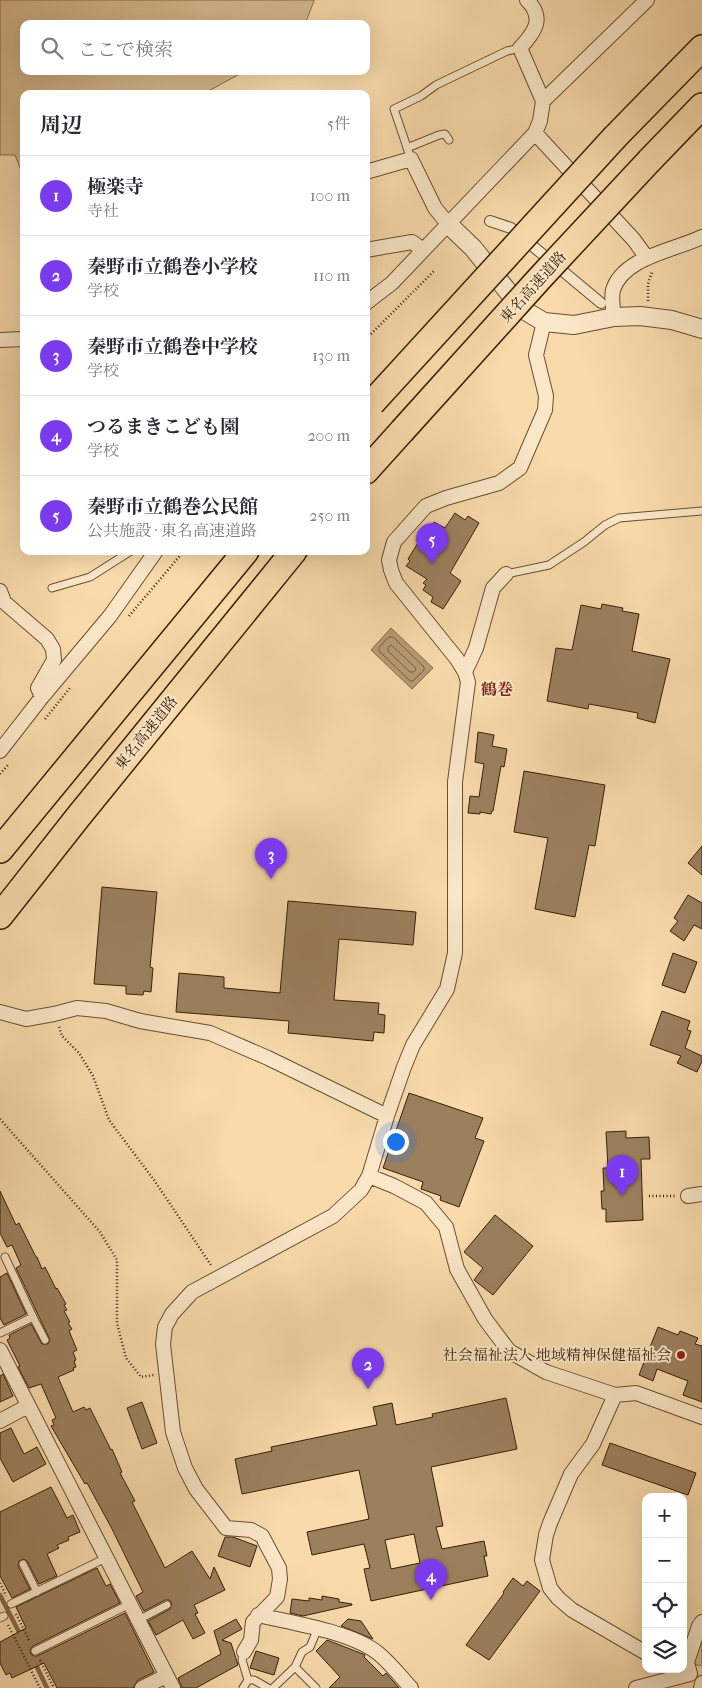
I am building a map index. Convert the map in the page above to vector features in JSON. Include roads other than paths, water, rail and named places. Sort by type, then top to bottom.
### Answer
[{"type":"highway","points":[[370,405],[615,137],[702,48]]},
{"type":"highway","name":"東名高速道路","points":[[370,467],[540,278],[649,160],[702,106]]},
{"type":"highway","points":[[0,850],[243,555]]},
{"type":"highway","name":"東名高速道路","points":[[0,916],[291,555]]},
{"type":"street","points":[[370,300],[392,283],[535,133],[540,121],[543,101],[520,48],[532,36],[536,25],[537,15],[533,6],[527,0]]},
{"type":"street","points":[[543,101],[647,0]]},
{"type":"street","points":[[535,133],[634,240],[647,258]]},
{"type":"street","points":[[370,170],[409,153],[435,208],[448,224],[473,248],[522,309],[544,322],[574,326],[614,317],[640,316],[672,320],[702,329]]},
{"type":"street","points":[[490,221],[511,228],[601,303]]},
{"type":"street","points":[[614,317],[613,290],[622,274],[633,265],[647,258],[702,237]]},
{"type":"street","points":[[370,249],[412,242],[423,250]]},
{"type":"street","points":[[244,1652],[251,1640],[253,1622],[277,1597],[280,1579],[279,1568],[262,1536],[251,1530],[226,1528],[196,1489],[185,1468],[174,1432],[163,1344],[165,1327],[172,1314],[192,1292],[334,1216],[361,1190],[369,1176],[387,1116],[413,1044],[447,989],[455,953],[455,782],[468,682],[465,672],[457,659],[396,583],[389,560],[394,542],[426,506],[446,498],[499,483],[520,468],[545,410],[546,396],[536,355],[544,322]]},
{"type":"street","points":[[0,340],[20,340]]},
{"type":"street","points":[[0,751],[42,697],[110,616],[150,555]]},
{"type":"street","points":[[465,672],[476,648],[493,588],[506,574]]},
{"type":"street","points":[[1,600],[48,639],[53,649],[54,660],[38,688],[42,697]]},
{"type":"street","points":[[1,1015],[26,1019],[76,1008],[106,1011],[140,1021],[210,1033],[268,1058],[387,1116]]},
{"type":"street","points":[[369,1176],[394,1186],[426,1203],[446,1227],[457,1269],[485,1319],[509,1351],[546,1372],[615,1395],[636,1393],[702,1417]]},
{"type":"street","points":[[0,1350],[169,1682],[142,1688]]},
{"type":"street","points":[[615,1395],[593,1444],[571,1474],[550,1523],[542,1560],[550,1588],[558,1598],[572,1610],[642,1651]]},
{"type":"street","points":[[0,1421],[28,1406]]},
{"type":"street","points":[[258,1615],[318,1628],[355,1640],[379,1653],[411,1688]]},
{"type":"street","points":[[636,1688],[690,1674],[687,1662],[702,1622]]},
{"type":"street","points":[[701,1688],[702,1683]]},
{"type":"lane","points":[[449,140],[445,134],[438,135],[409,153],[394,109],[421,96],[436,85],[507,51],[520,48]]},
{"type":"lane","points":[[506,574],[549,565],[584,542],[605,525],[619,518],[702,511]]},
{"type":"lane","points":[[52,588],[90,577],[125,555]]},
{"type":"lane","points":[[5,1257],[45,1340]]},
{"type":"lane","points":[[0,1333],[33,1316]]},
{"type":"lane","points":[[11,1604],[106,1558]]},
{"type":"lane","points":[[24,1564],[36,1592]]},
{"type":"lane","points":[[35,1651],[130,1604]]},
{"type":"lane","points":[[138,1620],[168,1605]]},
{"type":"lane","points":[[273,1688],[295,1668],[302,1652],[310,1647],[318,1628]]},
{"type":"lane","points":[[243,1688],[248,1680],[242,1660],[244,1652]]},
{"type":"lane","points":[[295,1668],[316,1688]]},
{"type":"lane","points":[[248,1680],[254,1680],[268,1688]]},
{"type":"water","points":[[391,628],[433,668],[412,689],[371,650]]},
{"type":"waterway","points":[[0,1595],[21,1636]]},
{"type":"waterway","points":[[35,1663],[47,1688]]},
{"type":"place","name":"秦野市立鶴巻公民館","points":[[432,564]]},
{"type":"place","name":"秦野市立鶴巻中学校","points":[[271,879]]},
{"type":"place","name":"極楽寺","points":[[622,1196]]},
{"type":"place","name":"社会福祉法人 地域精神保健福祉会","points":[[681,1355]]},
{"type":"place","name":"秦野市立鶴巻小学校","points":[[368,1389]]},
{"type":"place","name":"つるまきこども園","points":[[431,1600]]},
{"type":"district","name":"鶴巻","points":[[497,689]]}]
